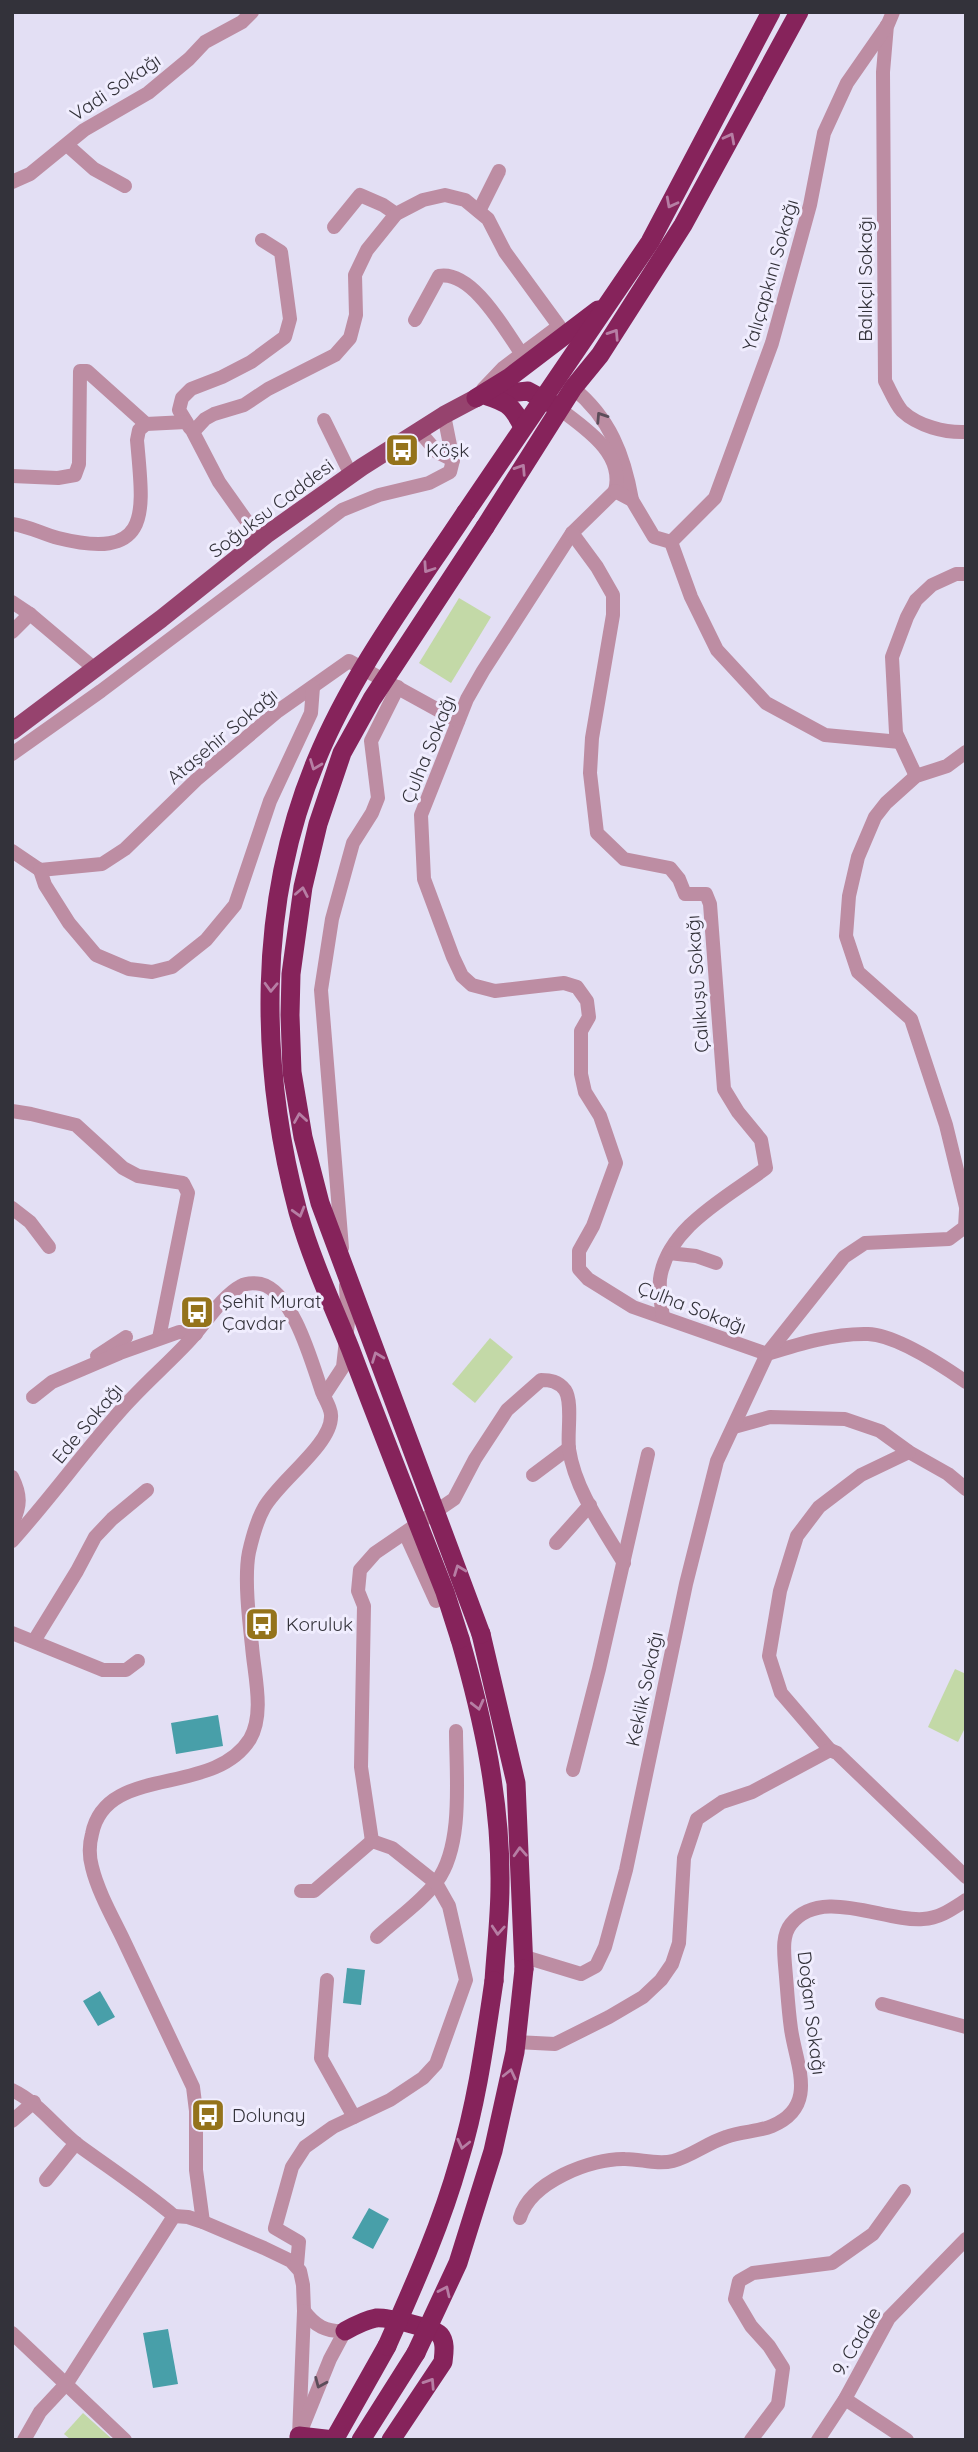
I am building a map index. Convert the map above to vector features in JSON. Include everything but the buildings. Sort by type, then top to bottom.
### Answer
[{"type":"highway","points":[[361,2440],[416,2353],[458,2263],[493,2151],[516,2042],[524,1963],[516,1783],[481,1634],[465,1585],[320,1203],[303,1138],[292,1072],[290,1015],[296,929],[303,887],[318,824],[342,753],[372,699],[561,410],[565,384],[668,210],[771,12]]},
{"type":"highway","points":[[298,2439],[334,2440],[387,2346],[428,2252],[460,2160],[481,2066],[494,1981],[500,1885],[495,1797],[480,1709],[460,1639],[445,1592],[299,1214],[280,1133],[271,1061],[270,1020],[273,938],[289,843],[316,761],[340,710],[386,632],[544,398],[600,355],[684,225],[799,12]]},
{"type":"highway","points":[[559,326],[604,290],[628,276]]},
{"type":"highway","points":[[481,396],[613,299]]},
{"type":"highway","points":[[510,377],[533,373],[565,384]]},
{"type":"highway","points":[[481,396],[528,391],[561,410]]},
{"type":"highway","points":[[481,396],[505,401],[523,427]]},
{"type":"highway","points":[[345,2331],[374,2319],[386,2318],[435,2330],[442,2336],[443,2362],[391,2440]]},
{"type":"main road","name":"Soğuksu Caddesi","points":[[12,731],[260,540],[351,475],[444,415],[481,396]]},
{"type":"street","name":"Vadi Sokağı","points":[[12,182],[30,174],[84,130],[148,93],[205,42],[242,22],[252,12]]},
{"type":"street","name":"Yalıçapkını Sokağı","points":[[671,542],[715,498],[772,343],[810,205],[824,133],[847,83],[890,18]]},
{"type":"street","name":"Balıkçıl Sokağı","points":[[890,18],[883,72],[885,381],[901,410],[912,418],[947,433],[966,432]]},
{"type":"street","points":[[859,64],[883,72]]},
{"type":"street","name":"Vadi Sokağı","points":[[67,145],[94,169],[125,186]]},
{"type":"street","points":[[479,211],[499,170]]},
{"type":"street","points":[[334,227],[360,195],[396,214]]},
{"type":"street","points":[[12,476],[58,478],[75,475],[79,464],[80,371],[87,371],[146,424],[190,427],[214,414],[244,405],[268,389],[335,355],[350,338],[356,315],[355,275],[367,250],[396,214],[423,200],[445,195],[465,200],[488,219],[505,252],[559,326]]},
{"type":"street","points":[[260,540],[219,482],[179,410],[182,398],[191,389],[232,372],[285,337],[290,318],[281,252],[262,240]]},
{"type":"street","points":[[415,320],[439,276],[448,274],[458,278],[493,310],[521,354]]},
{"type":"street","name":"Soğuksu Caddesi","points":[[481,396],[491,379],[559,326]]},
{"type":"street","points":[[565,384],[590,402],[612,435],[626,471],[632,500],[654,537],[671,542],[691,597],[718,650],[766,703],[825,735],[900,742]]},
{"type":"street","points":[[561,410],[593,435],[607,450],[618,480],[615,491],[632,500]]},
{"type":"street","points":[[12,754],[101,691],[342,510],[379,495],[429,483],[450,472],[453,460],[444,415]]},
{"type":"street","points":[[324,420],[351,475]]},
{"type":"street","points":[[12,524],[30,526],[44,535],[82,544],[119,542],[129,536],[142,503],[137,440],[139,430],[146,424]]},
{"type":"street","points":[[419,431],[437,452],[453,460]]},
{"type":"street","name":"Çulha Sokağı","points":[[615,491],[572,533],[467,699],[421,815],[424,878],[453,957],[462,976],[472,985],[495,990],[564,983],[577,987],[587,1001],[589,1017],[581,1031],[581,1074],[585,1092],[600,1116],[616,1163],[593,1226],[579,1251],[579,1269],[588,1279],[633,1307],[767,1354]]},
{"type":"street","name":"Çalıkuşu Sokağı","points":[[572,533],[613,595],[613,615],[592,738],[590,773],[597,833],[624,859],[670,868],[679,879],[685,894],[706,894],[710,904],[724,1089],[738,1112],[761,1139],[766,1168],[687,1226],[669,1253],[661,1276],[659,1292],[663,1317]]},
{"type":"street","points":[[916,776],[896,733],[892,657],[906,617],[916,600],[932,584],[956,574],[966,574]]},
{"type":"street","points":[[12,602],[95,669]]},
{"type":"street","points":[[12,632],[30,614]]},
{"type":"street","name":"Ataşehir Sokağı","points":[[40,870],[102,864],[125,849],[196,780],[278,711],[349,661],[458,722]]},
{"type":"street","points":[[12,851],[40,870],[45,885],[68,923],[96,955],[130,969],[152,972],[172,968],[205,940],[235,905],[270,801],[311,713],[313,687]]},
{"type":"street","points":[[324,1395],[343,1367],[348,1322],[321,990],[332,919],[353,843],[378,798],[371,741],[398,687]]},
{"type":"street","points":[[966,752],[947,766],[916,776],[886,803],[875,817],[858,857],[849,896],[846,936],[858,972],[911,1019],[946,1125],[966,1208]]},
{"type":"street","points":[[12,1111],[76,1125],[123,1168],[138,1176],[183,1184],[188,1193],[159,1338]]},
{"type":"street","points":[[12,1208],[30,1222],[49,1247]]},
{"type":"street","name":"Keklik Sokağı","points":[[524,1963],[581,1974],[596,1966],[605,1947],[626,1870],[689,1572],[717,1461],[767,1354],[844,1257],[864,1243],[949,1238],[965,1227],[966,1208]]},
{"type":"street","points":[[669,1253],[696,1256],[716,1264]]},
{"type":"street","name":"Ede Sokağı","points":[[12,1541],[52,1496],[117,1414],[241,1286],[262,1284],[286,1304],[298,1327],[332,1416],[326,1432],[309,1456],[288,1477],[264,1508],[248,1553],[248,1596],[257,1717],[250,1738],[233,1758],[211,1771],[138,1788],[115,1797],[100,1814],[92,1831],[90,1852],[92,1869],[193,2087],[196,2111],[196,2170],[203,2222]]},
{"type":"street","points":[[33,1397],[52,1382],[159,1338],[178,1332],[196,1334]]},
{"type":"street","points":[[767,1354],[817,1339],[870,1334],[905,1346],[966,1382]]},
{"type":"street","points":[[76,1371],[126,1337]]},
{"type":"street","points":[[372,1841],[360,1767],[364,1606],[358,1591],[360,1570],[375,1553],[454,1499],[475,1459],[507,1410],[541,1380],[554,1380],[565,1390],[569,1401],[569,1448],[573,1469],[590,1505],[624,1563]]},
{"type":"street","points":[[734,1427],[771,1417],[845,1419],[880,1431],[909,1452],[948,1474],[966,1489]]},
{"type":"street","points":[[533,1475],[569,1448]]},
{"type":"street","points":[[909,1452],[861,1475],[820,1507],[797,1536],[780,1591],[769,1656],[781,1693],[830,1750],[837,1753],[966,1877]]},
{"type":"street","points":[[573,1770],[600,1669],[648,1454]]},
{"type":"street","points":[[12,1477],[20,1495],[20,1504],[12,1524]]},
{"type":"street","points":[[34,1641],[95,1537],[147,1490]]},
{"type":"street","points":[[556,1543],[590,1505]]},
{"type":"street","points":[[405,1533],[436,1601]]},
{"type":"street","points":[[12,1633],[103,1670],[126,1670],[138,1661]]},
{"type":"street","points":[[377,1937],[436,1883],[446,1868],[453,1840],[456,1731]]},
{"type":"street","points":[[516,2042],[555,2044],[643,1997],[661,1980],[672,1964],[679,1943],[684,1858],[697,1819],[722,1801],[752,1792],[830,1750]]},
{"type":"street","points":[[298,2439],[304,2311],[303,2285],[297,2265],[299,2242],[275,2228],[292,2167],[306,2147],[333,2127],[390,2100],[423,2078],[436,2064],[466,1980],[449,1906],[436,1883],[392,1848],[372,1841]]},
{"type":"street","points":[[301,1891],[314,1891],[372,1841]]},
{"type":"street","name":"Doğan Sokağı","points":[[520,2218],[534,2194],[555,2178],[584,2166],[624,2159],[658,2163],[673,2161],[726,2137],[760,2130],[787,2118],[801,2098],[802,2080],[791,2029],[784,1940],[790,1925],[799,1917],[819,1907],[835,1905],[923,1919],[939,1916],[966,1900]]},
{"type":"street","points":[[327,1980],[321,2058],[354,2117]]},
{"type":"street","points":[[882,2004],[966,2027]]},
{"type":"street","points":[[12,2090],[34,2102],[76,2143],[140,2187],[174,2216],[203,2222],[297,2265]]},
{"type":"street","points":[[13,2120],[34,2102]]},
{"type":"street","points":[[46,2180],[76,2143]]},
{"type":"street","points":[[751,2440],[778,2404],[783,2368],[769,2346],[751,2326],[735,2299],[738,2281],[753,2273],[832,2263],[873,2234],[904,2191]]},
{"type":"street","points":[[24,2440],[40,2412],[67,2383],[174,2216]]},
{"type":"street","name":"9. Cadde","points":[[818,2440],[845,2399],[889,2318],[966,2239]]},
{"type":"street","points":[[304,2311],[314,2323],[323,2328],[332,2332],[345,2331]]},
{"type":"street","points":[[298,2439],[330,2359],[345,2331]]},
{"type":"street","points":[[12,2333],[125,2440]]},
{"type":"street","points":[[845,2399],[907,2440]]},
{"type":"green space","points":[[459,598],[491,617],[451,683],[419,663]]},
{"type":"green space","points":[[490,1338],[513,1357],[475,1403],[452,1384]]},
{"type":"green space","points":[[955,1669],[966,1674],[966,1726],[958,1742],[928,1727]]},
{"type":"green space","points":[[83,2413],[113,2440],[71,2440],[64,2434]]},
{"type":"water","points":[[218,1715],[223,1746],[176,1754],[171,1723]]},
{"type":"water","points":[[347,1968],[365,1970],[361,2005],[343,2003]]},
{"type":"water","points":[[100,1991],[115,2017],[98,2026],[83,2001]]},
{"type":"water","points":[[369,2208],[389,2219],[373,2249],[352,2238]]},
{"type":"water","points":[[168,2329],[178,2384],[153,2388],[143,2333]]},
{"type":"place","name":"Köşk","points":[[402,450]]},
{"type":"place","name":"Şehit Murat Çavdar","points":[[197,1312]]},
{"type":"place","name":"Koruluk","points":[[262,1624]]},
{"type":"place","name":"Dolunay","points":[[208,2115]]}]
